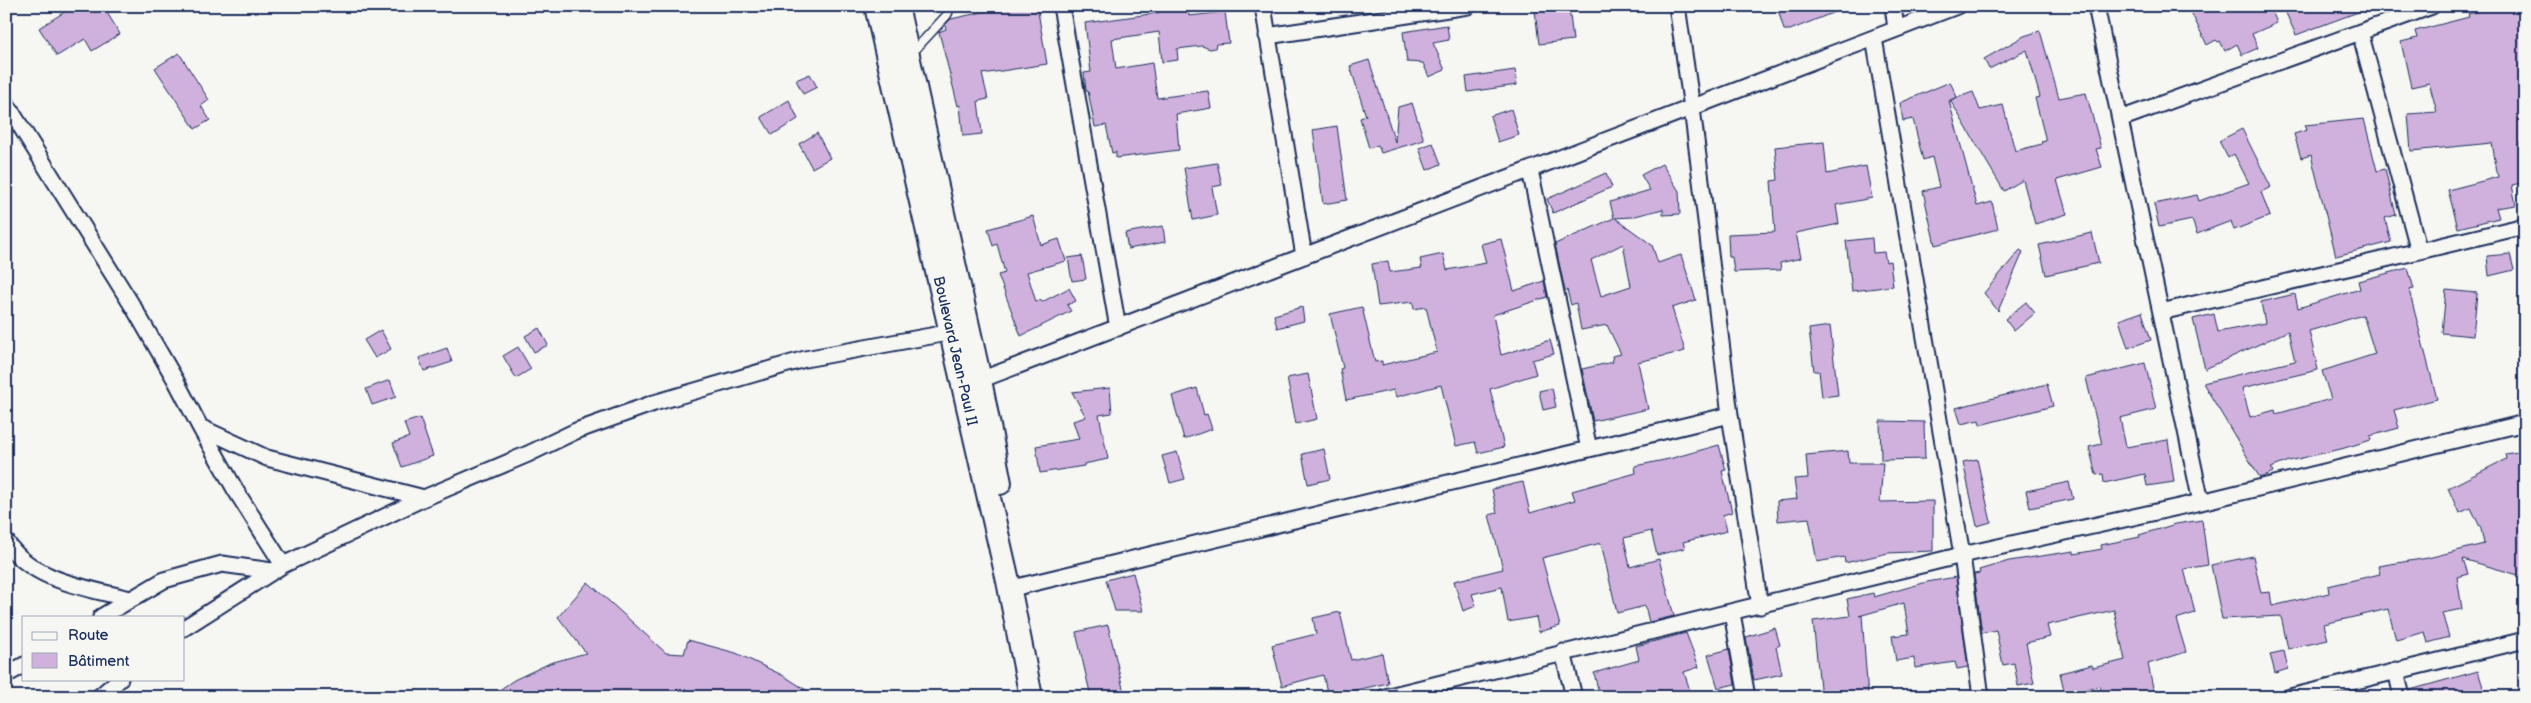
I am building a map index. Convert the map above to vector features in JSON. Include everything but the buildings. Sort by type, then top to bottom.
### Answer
[{"type":"main road","name":"Boulevard Jean-Paul II","points":[[876,6],[959,330],[980,380],[1021,586],[1046,697]]},
{"type":"main road","name":"Boulevard Jean-Paul II","points":[[897,6],[909,56],[959,330],[1031,697]]},
{"type":"street","points":[[1061,6],[1118,328]]},
{"type":"street","points":[[1262,6],[1304,256]]},
{"type":"street","points":[[1267,36],[1468,6]]},
{"type":"street","points":[[1676,6],[1692,108],[1730,416],[1760,606]]},
{"type":"street","points":[[1893,6],[1896,29]]},
{"type":"street","points":[[980,380],[1957,6]]},
{"type":"street","points":[[2096,6],[2201,502]]},
{"type":"street","points":[[2120,119],[2432,6]]},
{"type":"street","points":[[2360,32],[2419,251]]},
{"type":"street","points":[[1874,38],[1962,555],[1981,697]]},
{"type":"street","points":[[6,103],[135,310],[176,381],[277,568]]},
{"type":"street","points":[[1530,170],[1589,449]]},
{"type":"street","points":[[2161,312],[2525,226]]},
{"type":"street","points":[[185,627],[277,568],[424,498],[528,454],[576,430],[654,403],[805,359],[959,330]]},
{"type":"street","points":[[1021,586],[1730,416]]},
{"type":"street","points":[[1385,697],[1962,555],[2201,502],[2525,423]]},
{"type":"street","points":[[200,427],[267,458],[424,498]]},
{"type":"street","points":[[6,541],[26,562],[41,572],[68,582],[130,599]]},
{"type":"street","points":[[103,616],[164,580],[222,564],[277,568]]},
{"type":"street","points":[[1732,613],[1747,697]]},
{"type":"street","points":[[2290,697],[2525,640]]},
{"type":"street","points":[[1563,652],[1574,697]]},
{"type":"street","points":[[6,675],[22,666]]},
{"type":"street","points":[[2396,670],[2402,697]]},
{"type":"street","points":[[99,697],[119,680]]},
{"type":"lane","points":[[909,56],[947,15],[951,6]]}]
